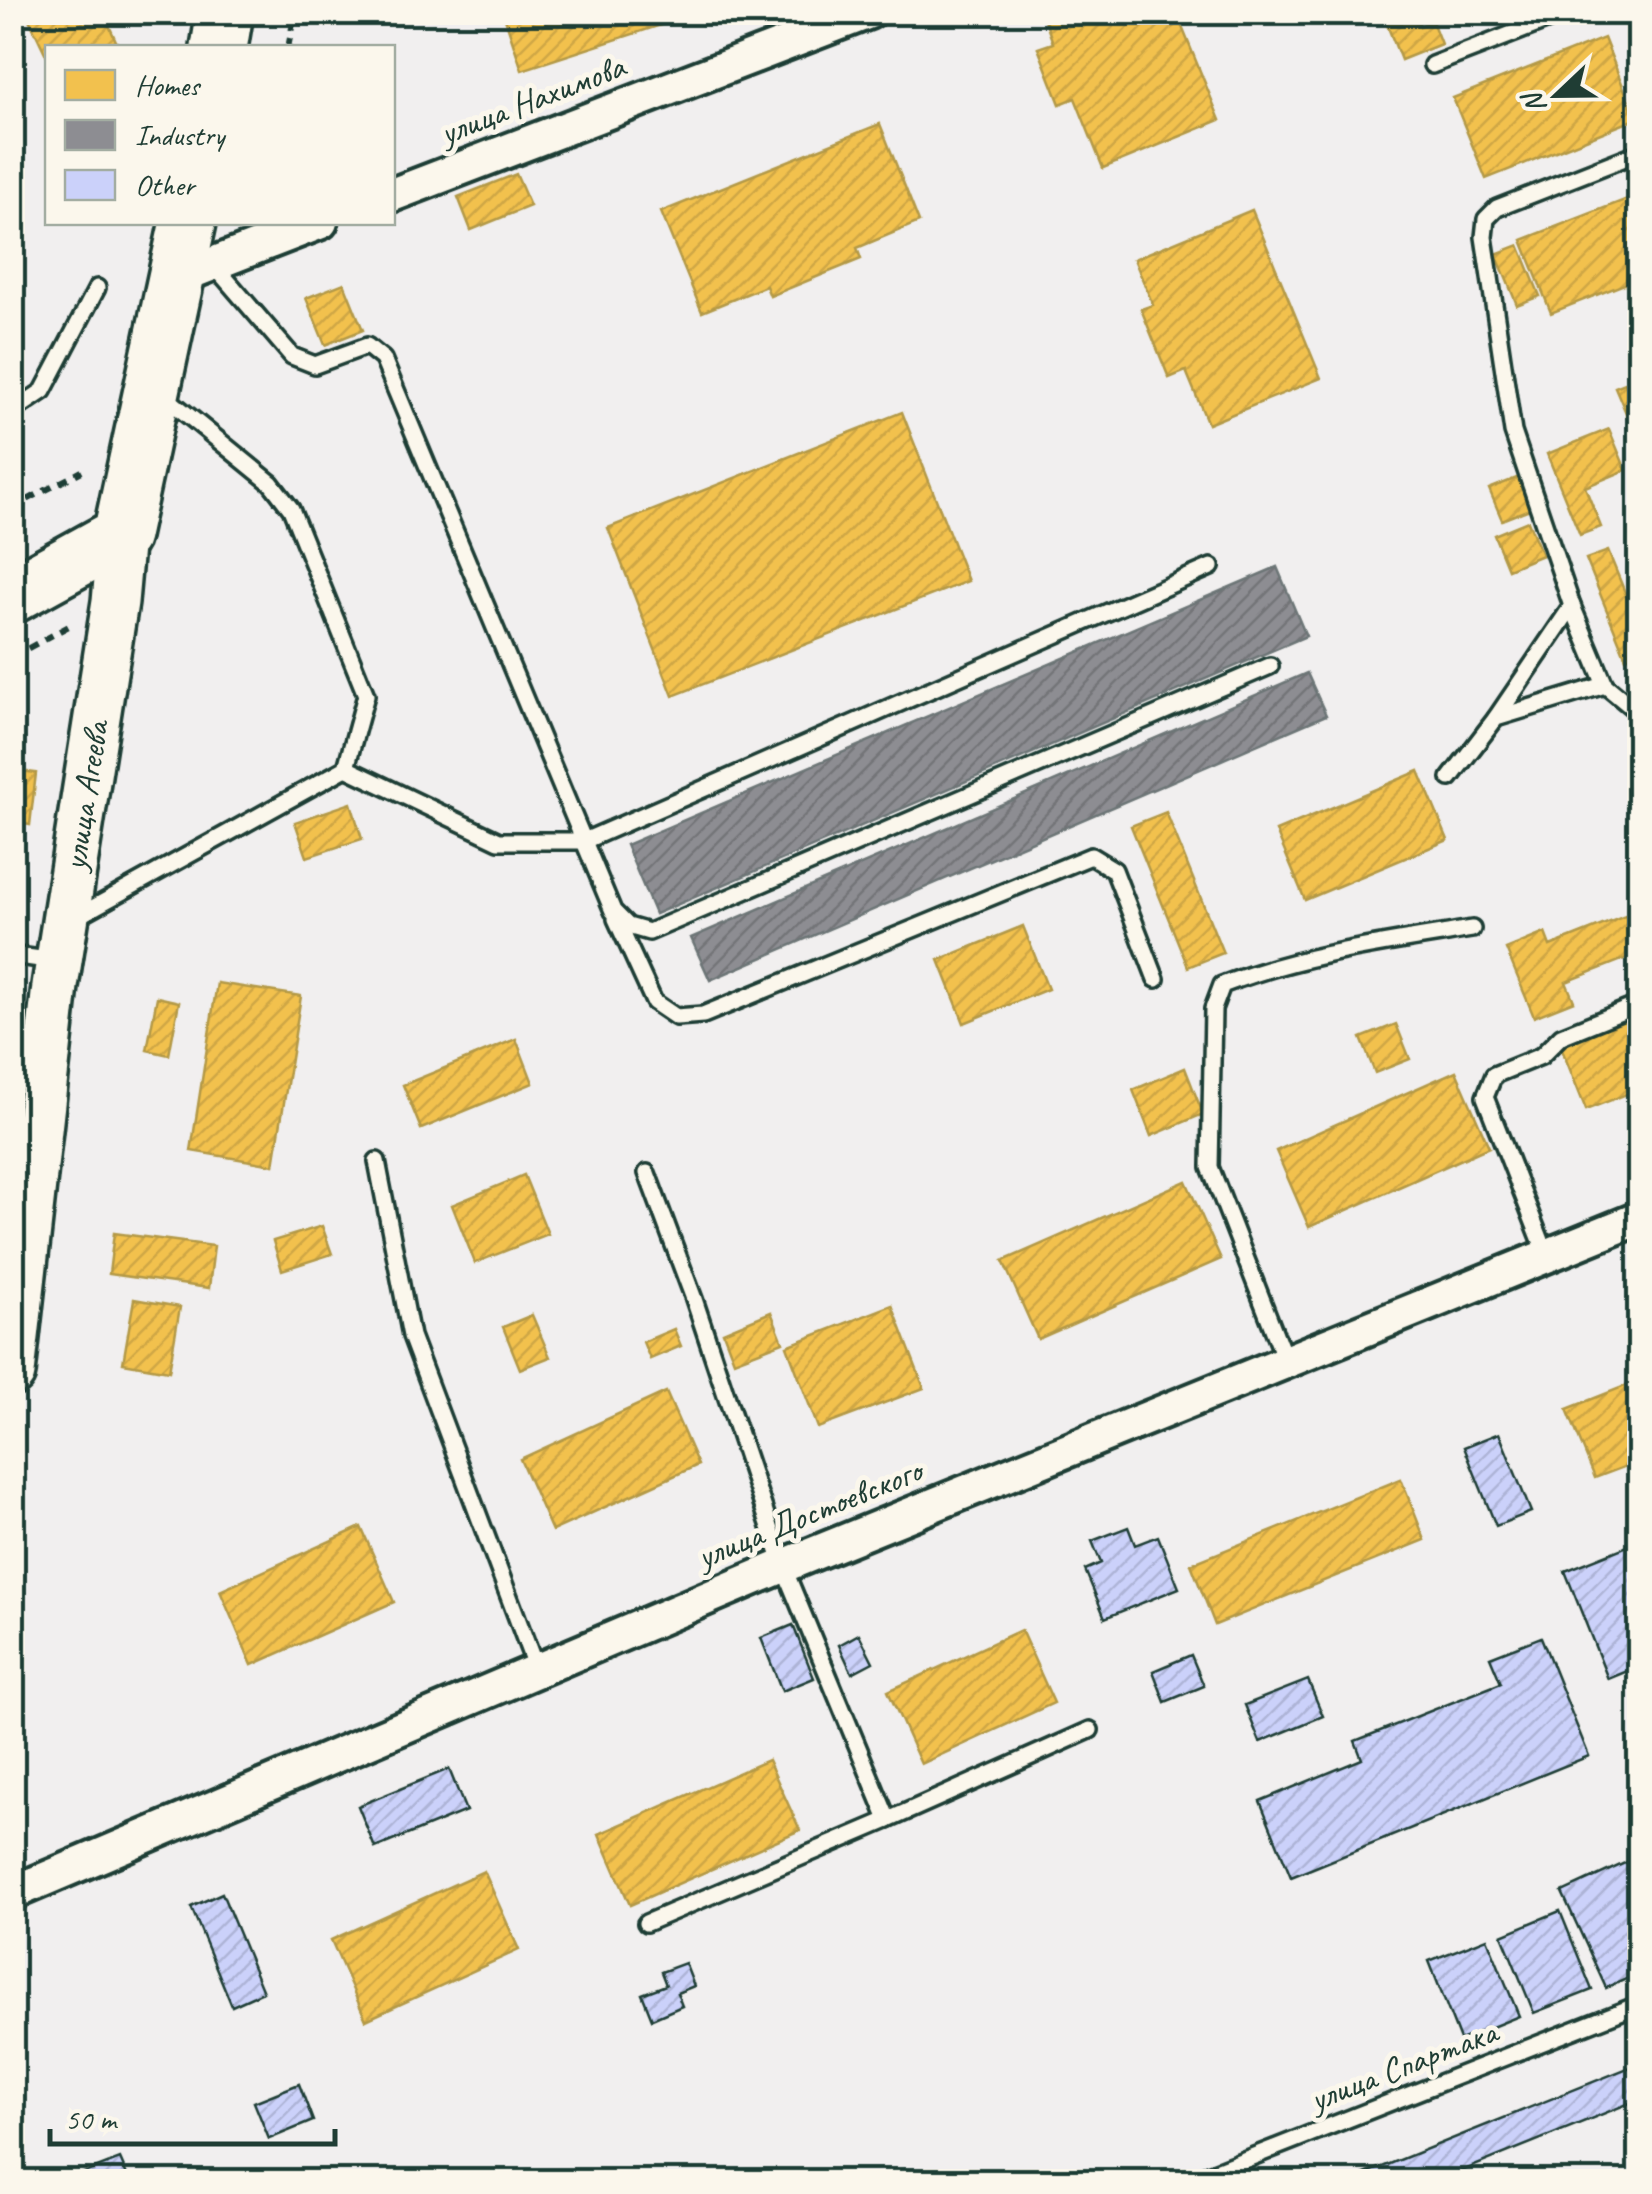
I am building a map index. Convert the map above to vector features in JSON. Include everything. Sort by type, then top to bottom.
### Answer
[{"type":"highway","points":[[220,45],[225,12]]},
{"type":"highway","name":"улица Агеева","points":[[120,536],[152,386],[193,255]]},
{"type":"highway","points":[[12,596],[120,536]]},
{"type":"main road","name":"улица Агеева","points":[[12,1372],[30,1043],[61,943],[114,602],[120,536]]},
{"type":"street","name":"улица Нахимова","points":[[395,194],[869,12]]},
{"type":"street","points":[[193,255],[308,225]]},
{"type":"street","name":"улица Достоевского","points":[[12,1894],[783,1566],[1640,1218]]},
{"type":"lane","points":[[1432,65],[1569,12]]},
{"type":"lane","points":[[1640,152],[1497,208],[1486,219],[1484,237],[1513,432],[1572,606],[1605,685],[1640,714]]},
{"type":"lane","points":[[193,255],[292,356],[316,365],[367,346],[383,359],[654,1002],[676,1017],[703,1015],[1090,856],[1114,870],[1156,978]]},
{"type":"lane","points":[[12,412],[42,391],[97,288]]},
{"type":"lane","points":[[12,955],[61,943],[346,768],[366,695],[290,510],[271,483],[152,386]]},
{"type":"lane","points":[[346,768],[499,841],[584,840],[1211,567]]},
{"type":"lane","points":[[1450,778],[1572,606]]},
{"type":"lane","points":[[612,910],[628,926],[649,932],[1270,666]]},
{"type":"lane","points":[[1496,718],[1605,685]]},
{"type":"lane","points":[[1286,1362],[1210,1167],[1214,1009],[1222,984],[1339,952],[1472,929]]},
{"type":"lane","points":[[1547,1256],[1486,1097],[1494,1075],[1541,1056],[1561,1036],[1640,1004]]},
{"type":"lane","points":[[378,1161],[411,1336],[537,1671]]},
{"type":"lane","points":[[647,1173],[694,1299],[783,1566],[888,1820]]},
{"type":"lane","points":[[646,1924],[1090,1730]]},
{"type":"lane","name":"улица Спартака","points":[[1188,2182],[1640,2004]]},
{"type":"path","points":[[289,45],[295,12]]},
{"type":"path","points":[[12,508],[82,471]]},
{"type":"path","points":[[12,657],[114,602]]},
{"type":"building: Homes","points":[[103,12],[116,41],[108,45],[45,45],[45,53],[27,15]]},
{"type":"building: Homes","points":[[503,12],[691,12],[692,15],[522,70]]},
{"type":"building: Homes","points":[[1042,12],[1176,12],[1220,120],[1103,168],[1075,98],[1060,104],[1038,48],[1053,43]]},
{"type":"building: Homes","points":[[1382,12],[1415,12],[1420,26],[1432,21],[1441,44],[1401,60]]},
{"type":"building: Homes","points":[[1604,38],[1636,119],[1486,179],[1453,98]]},
{"type":"building: Homes","points":[[880,124],[919,222],[857,248],[861,259],[770,296],[766,286],[702,312],[661,212]]},
{"type":"building: Homes","points":[[516,174],[530,206],[471,230],[458,197]]},
{"type":"building: Homes","points":[[1640,194],[1640,278],[1551,313],[1522,240]]},
{"type":"building: Homes","points":[[1252,210],[1321,378],[1208,424],[1186,371],[1169,378],[1141,309],[1153,305],[1134,259]]},
{"type":"building: Homes","points":[[1519,245],[1540,296],[1517,305],[1496,254]]},
{"type":"building: Homes","points":[[344,283],[363,330],[325,345],[306,298]]},
{"type":"building: Homes","points":[[1640,377],[1640,446],[1615,387]]},
{"type":"building: Homes","points":[[902,412],[968,581],[673,696],[608,528]]},
{"type":"building: Homes","points":[[1609,429],[1626,470],[1585,487],[1601,527],[1580,535],[1547,454]]},
{"type":"building: Homes","points":[[1519,477],[1532,508],[1502,520],[1489,489]]},
{"type":"building: Homes","points":[[1528,521],[1542,555],[1508,569],[1494,535]]},
{"type":"building: Homes","points":[[1608,551],[1640,629],[1640,653],[1626,658],[1586,559]]},
{"type":"building: Homes","points":[[12,770],[36,773],[30,825],[12,822]]},
{"type":"building: Homes","points":[[1419,771],[1448,840],[1305,900],[1276,831]]},
{"type":"building: Homes","points":[[351,803],[362,839],[307,857],[295,822]]},
{"type":"building: Homes","points":[[1166,812],[1223,953],[1188,967],[1131,826]]},
{"type":"building: Homes","points":[[1640,910],[1640,953],[1566,982],[1574,1001],[1534,1017],[1506,949],[1545,933],[1550,946]]},
{"type":"building: Homes","points":[[1023,926],[1048,989],[964,1023],[939,960]]},
{"type":"building: Homes","points":[[217,983],[301,996],[274,1165],[191,1151]]},
{"type":"building: Homes","points":[[157,997],[179,1002],[169,1055],[147,1050]]},
{"type":"building: Homes","points":[[1640,1010],[1640,1089],[1586,1110],[1559,1042]]},
{"type":"building: Homes","points":[[1396,1024],[1410,1059],[1375,1073],[1361,1038]]},
{"type":"building: Homes","points":[[516,1039],[533,1083],[421,1129],[403,1085]]},
{"type":"building: Homes","points":[[1185,1068],[1203,1114],[1151,1136],[1133,1090]]},
{"type":"building: Homes","points":[[1456,1071],[1489,1147],[1309,1227],[1276,1151]]},
{"type":"building: Homes","points":[[524,1175],[548,1234],[475,1263],[452,1205]]},
{"type":"building: Homes","points":[[1186,1181],[1221,1259],[1038,1339],[1003,1261]]},
{"type":"building: Homes","points":[[322,1226],[332,1254],[282,1270],[273,1241]]},
{"type":"building: Homes","points":[[114,1233],[214,1246],[209,1288],[109,1274]]},
{"type":"building: Homes","points":[[134,1299],[180,1307],[169,1371],[123,1363]]},
{"type":"building: Homes","points":[[892,1305],[924,1388],[818,1428],[787,1346]]},
{"type":"building: Homes","points":[[771,1312],[783,1342],[734,1361],[723,1332]]},
{"type":"building: Homes","points":[[532,1315],[550,1357],[520,1369],[503,1327]]},
{"type":"building: Homes","points":[[674,1329],[681,1346],[650,1359],[643,1342]]},
{"type":"building: Homes","points":[[1640,1380],[1640,1461],[1595,1478],[1567,1409]]},
{"type":"building: Homes","points":[[666,1392],[698,1465],[552,1531],[520,1459]]},
{"type":"building: Homes","points":[[1401,1479],[1425,1540],[1215,1625],[1191,1564]]},
{"type":"building: Homes","points":[[361,1527],[394,1602],[252,1665],[220,1591]]},
{"type":"building: Homes","points":[[1021,1630],[1054,1703],[921,1764],[888,1691]]},
{"type":"building: Homes","points":[[768,1760],[800,1830],[630,1905],[599,1834]]},
{"type":"building: Homes","points":[[484,1871],[519,1950],[366,2020],[331,1940]]},
{"type":"building: Industry","points":[[1277,567],[1306,636],[655,914],[626,845]]},
{"type":"building: Industry","points":[[1307,673],[1326,715],[710,980],[691,938]]},
{"type":"building: Other","points":[[1499,1433],[1531,1512],[1496,1526],[1464,1447]]},
{"type":"building: Other","points":[[1128,1527],[1135,1545],[1158,1536],[1179,1588],[1105,1618],[1085,1570],[1101,1563],[1092,1541]]},
{"type":"building: Other","points":[[1640,1541],[1640,1666],[1608,1679],[1565,1571]]},
{"type":"building: Other","points":[[793,1625],[814,1678],[782,1691],[761,1638]]},
{"type":"building: Other","points":[[859,1634],[873,1662],[852,1673],[839,1645]]},
{"type":"building: Other","points":[[1541,1637],[1589,1756],[1291,1877],[1260,1801],[1362,1759],[1355,1741],[1501,1683],[1490,1657]]},
{"type":"building: Other","points":[[1191,1655],[1204,1686],[1165,1702],[1153,1671]]},
{"type":"building: Other","points":[[1308,1680],[1323,1716],[1260,1742],[1245,1705]]},
{"type":"building: Other","points":[[449,1769],[466,1811],[375,1848],[358,1806]]},
{"type":"building: Other","points":[[1640,1856],[1640,1973],[1606,1988],[1562,1892]]},
{"type":"building: Other","points":[[222,1893],[263,1992],[232,2006],[191,1907]]},
{"type":"building: Other","points":[[1560,1911],[1592,1990],[1534,2013],[1502,1935]]},
{"type":"building: Other","points":[[1487,1938],[1519,2016],[1460,2040],[1429,1961]]},
{"type":"building: Other","points":[[685,1963],[694,1986],[677,1993],[682,2006],[652,2019],[642,1994],[666,1985],[661,1972]]},
{"type":"building: Other","points":[[1640,2063],[1640,2099],[1435,2182],[1345,2182]]},
{"type":"building: Other","points":[[299,2084],[313,2121],[269,2139],[254,2102]]},
{"type":"building: Other","points":[[120,2159],[130,2182],[87,2182],[84,2173]]},
{"type":"building: Other","points":[[804,2171],[808,2182],[774,2182]]}]
